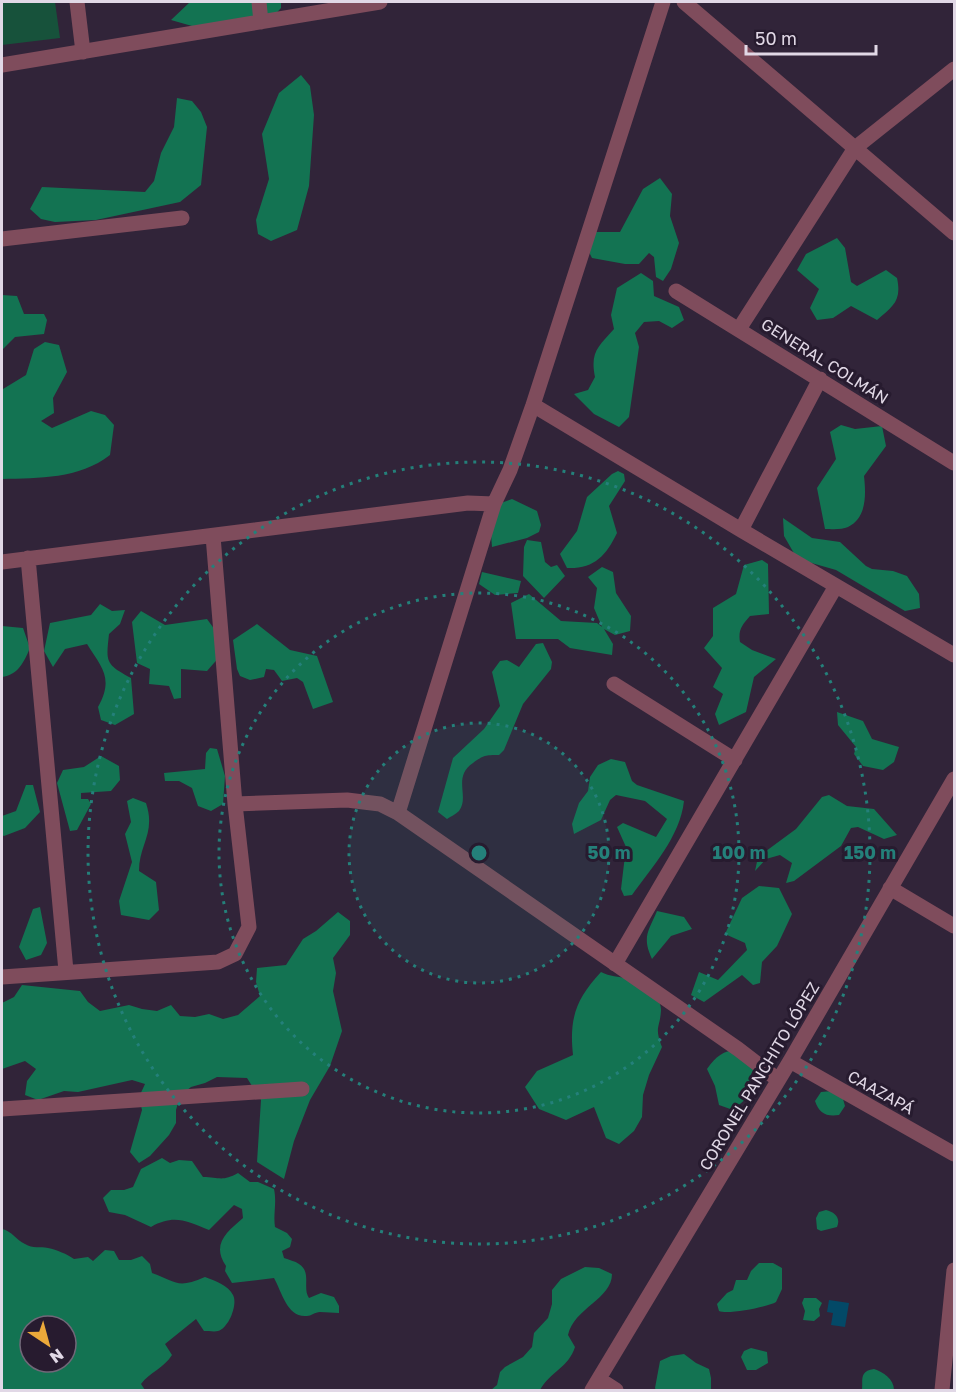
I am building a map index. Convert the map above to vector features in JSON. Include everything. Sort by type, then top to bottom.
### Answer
[{"type":"street","points":[[77,2],[83,52]]},
{"type":"street","points":[[259,2],[261,21]]},
{"type":"street","points":[[2,65],[380,2]]},
{"type":"street","points":[[398,813],[494,504],[510,470],[533,405],[663,2]]},
{"type":"street","points":[[684,2],[954,233]]},
{"type":"street","points":[[739,329],[855,148],[954,69]]},
{"type":"street","points":[[2,239],[182,218]]},
{"type":"street","name":"GENERAL COLMÁN","points":[[676,291],[954,463]]},
{"type":"street","points":[[741,531],[820,379]]},
{"type":"street","points":[[533,405],[741,531],[954,655]]},
{"type":"street","points":[[2,562],[468,503],[494,504]]},
{"type":"street","points":[[2,977],[218,962],[236,954],[249,927],[234,804],[213,536]]},
{"type":"street","points":[[28,558],[66,971]]},
{"type":"street","points":[[615,964],[836,586]]},
{"type":"street","points":[[614,684],[735,760]]},
{"type":"street","name":"CORONEL PANCHITO LÓPEZ","points":[[596,1385],[777,1079],[790,1061],[954,779]]},
{"type":"street","points":[[234,804],[347,800],[380,804],[398,813],[738,1049],[777,1079]]},
{"type":"street","points":[[890,888],[954,926]]},
{"type":"street","name":"CAAZAPÁ","points":[[790,1061],[954,1154]]},
{"type":"street","points":[[2,1109],[302,1089]]},
{"type":"street","points":[[942,1390],[950,1373],[954,1270]]},
{"type":"street","points":[[596,1385],[616,1390]]},
{"type":"green space","points":[[2,2],[55,2],[60,38],[2,45]]},
{"type":"green space","points":[[190,2],[281,2],[281,8],[271,19],[199,28],[171,20]]},
{"type":"green space","points":[[301,75],[310,86],[314,115],[309,186],[297,230],[271,241],[258,234],[256,220],[269,179],[262,134],[279,93]]},
{"type":"green space","points":[[177,98],[192,101],[201,112],[207,127],[201,185],[180,202],[96,220],[55,222],[41,219],[30,209],[42,187],[145,192],[154,181],[161,153],[174,127]]},
{"type":"green space","points":[[660,178],[672,194],[670,216],[679,243],[671,269],[663,281],[656,277],[654,257],[649,253],[639,264],[592,258],[583,240],[593,232],[620,232],[643,189]]},
{"type":"green space","points":[[837,238],[845,248],[851,282],[857,286],[886,270],[897,278],[897,298],[888,311],[877,320],[851,306],[833,318],[817,320],[810,308],[819,289],[797,270],[806,254]]},
{"type":"green space","points":[[641,273],[653,281],[654,296],[679,307],[684,320],[672,328],[659,321],[644,322],[635,333],[639,347],[629,417],[619,427],[594,414],[574,394],[588,390],[595,377],[594,361],[597,350],[614,329],[611,315],[617,288]]},
{"type":"green space","points":[[2,295],[17,296],[24,314],[44,314],[47,320],[44,334],[15,337],[2,350]]},
{"type":"green space","points":[[45,342],[59,345],[67,372],[53,398],[54,413],[41,421],[52,428],[91,411],[105,415],[114,425],[110,455],[98,463],[72,473],[2,479],[2,387],[3,389],[26,375],[34,349]]},
{"type":"green space","points":[[841,425],[855,429],[882,426],[886,446],[864,476],[865,498],[859,518],[846,528],[825,529],[817,488],[836,459],[830,432]]},
{"type":"green space","points":[[618,471],[624,474],[625,481],[609,506],[617,533],[613,541],[592,563],[567,568],[560,554],[577,531],[587,497]]},
{"type":"green space","points":[[512,499],[537,511],[541,525],[539,532],[527,538],[492,547],[490,522],[493,506]]},
{"type":"green space","points":[[783,518],[812,538],[840,542],[872,569],[893,571],[907,576],[919,594],[920,608],[905,611],[836,570],[808,562],[795,555],[784,536]]},
{"type":"green space","points":[[527,540],[541,542],[545,562],[551,567],[557,565],[565,576],[544,598],[523,576],[524,547]]},
{"type":"green space","points":[[762,560],[768,564],[769,614],[750,616],[741,628],[740,642],[752,650],[776,659],[754,677],[746,712],[719,725],[715,714],[723,694],[713,687],[722,668],[704,648],[713,636],[713,608],[736,594],[744,565]]},
{"type":"green space","points":[[602,567],[613,572],[616,593],[631,616],[630,631],[615,635],[604,629],[613,644],[612,655],[570,648],[558,639],[516,639],[511,603],[529,594],[561,621],[597,623],[602,627],[594,608],[597,588],[588,577]]},
{"type":"green space","points":[[482,572],[521,581],[518,593],[495,595],[479,584]]},
{"type":"green space","points":[[100,604],[112,611],[125,610],[120,624],[109,634],[108,657],[116,669],[131,678],[134,714],[115,725],[101,720],[98,707],[103,697],[106,681],[101,667],[87,644],[65,649],[53,667],[44,651],[50,623],[91,615]]},
{"type":"green space","points":[[141,611],[165,625],[207,619],[223,641],[221,655],[207,671],[181,669],[181,698],[174,699],[169,686],[149,684],[150,669],[137,663],[132,622]]},
{"type":"green space","points":[[257,624],[290,650],[317,656],[333,702],[313,709],[303,682],[297,678],[282,681],[274,670],[266,669],[264,677],[250,680],[240,676],[233,640]]},
{"type":"green space","points":[[2,626],[23,628],[30,648],[23,663],[16,671],[2,677]]},
{"type":"green space","points":[[543,643],[552,662],[551,669],[523,704],[504,750],[499,755],[482,757],[467,769],[462,781],[462,805],[459,811],[447,819],[438,812],[453,758],[484,729],[500,706],[492,672],[500,661],[507,660],[519,667],[536,644]]},
{"type":"green space","points":[[837,712],[863,721],[872,739],[899,747],[894,762],[883,770],[863,766],[854,754],[856,747],[838,725]]},
{"type":"green space","points":[[210,748],[217,749],[225,776],[223,804],[211,811],[198,806],[192,788],[179,781],[165,781],[164,773],[205,769],[206,753]]},
{"type":"green space","points":[[101,756],[119,766],[120,780],[111,791],[81,793],[81,799],[88,799],[91,804],[77,830],[70,831],[57,783],[63,770],[84,767]]},
{"type":"green space","points":[[611,759],[625,762],[632,781],[637,785],[684,801],[677,827],[664,851],[632,895],[624,896],[621,889],[626,847],[617,827],[623,823],[656,837],[667,819],[645,801],[616,795],[610,800],[601,820],[574,834],[572,824],[579,803],[588,791],[590,777],[598,765]]},
{"type":"green space","points":[[26,785],[33,785],[40,812],[25,828],[4,836],[2,835],[2,816],[16,811]]},
{"type":"green space","points":[[829,795],[847,806],[874,809],[897,835],[884,839],[858,827],[851,828],[841,846],[794,881],[786,883],[792,863],[780,855],[766,859],[755,871],[758,857],[796,829],[822,797]]},
{"type":"green space","points":[[133,798],[146,803],[149,813],[148,831],[139,871],[156,882],[159,910],[149,920],[121,915],[119,901],[132,862],[125,834],[131,822],[127,801]]},
{"type":"green space","points":[[759,886],[779,888],[792,914],[777,946],[762,962],[760,983],[753,985],[742,975],[704,1002],[691,995],[699,972],[718,980],[747,950],[745,943],[725,934],[742,898]]},
{"type":"green space","points":[[40,907],[47,943],[41,955],[26,960],[19,947],[33,909]]},
{"type":"green space","points":[[657,911],[684,917],[692,929],[671,936],[652,959],[647,940]]},
{"type":"green space","points":[[338,912],[350,921],[350,935],[333,958],[336,973],[333,991],[342,1031],[330,1066],[310,1100],[294,1141],[284,1179],[257,1162],[261,1100],[247,1078],[217,1077],[191,1087],[180,1096],[176,1110],[176,1123],[169,1135],[150,1156],[139,1163],[130,1152],[142,1110],[139,1097],[145,1084],[132,1080],[78,1092],[64,1091],[38,1100],[25,1095],[27,1081],[36,1069],[25,1061],[2,1069],[2,1003],[14,997],[22,985],[80,991],[88,1002],[100,1011],[129,1005],[157,1011],[171,1005],[180,1016],[195,1017],[209,1014],[223,1019],[238,1015],[260,996],[256,982],[257,968],[286,965],[303,939]]},
{"type":"green space","points":[[601,972],[645,986],[658,999],[661,1010],[658,1031],[662,1047],[643,1095],[642,1117],[634,1131],[619,1144],[606,1138],[594,1107],[566,1120],[539,1109],[525,1087],[537,1071],[573,1055],[572,1030],[576,1010],[580,1000]]},
{"type":"green space","points":[[738,1049],[754,1069],[751,1074],[755,1091],[733,1110],[719,1105],[715,1086],[707,1069],[720,1055]]},
{"type":"green space","points":[[832,1091],[843,1099],[845,1106],[839,1115],[824,1113],[815,1101],[821,1092]]},
{"type":"green space","points":[[162,1158],[170,1163],[179,1160],[192,1161],[203,1177],[224,1178],[238,1173],[250,1182],[258,1182],[274,1189],[275,1227],[287,1233],[292,1239],[290,1247],[282,1251],[284,1258],[303,1267],[309,1298],[321,1293],[334,1297],[339,1306],[339,1313],[320,1312],[300,1316],[290,1309],[274,1278],[232,1283],[225,1271],[226,1266],[220,1251],[223,1239],[243,1218],[242,1209],[234,1205],[209,1230],[180,1220],[167,1221],[151,1227],[125,1215],[109,1212],[103,1198],[111,1190],[133,1187],[141,1169]]},
{"type":"green space","points":[[826,1210],[836,1216],[838,1224],[837,1227],[821,1231],[817,1229],[816,1218],[819,1212]]},
{"type":"green space","points":[[2,1229],[28,1246],[45,1247],[74,1259],[88,1257],[93,1261],[105,1250],[114,1251],[119,1260],[131,1260],[142,1256],[150,1264],[152,1273],[177,1283],[188,1283],[205,1277],[225,1286],[231,1292],[234,1304],[226,1325],[217,1331],[204,1331],[196,1319],[165,1344],[172,1355],[141,1384],[145,1390],[2,1390]]},
{"type":"green space","points":[[759,1263],[773,1263],[782,1268],[782,1289],[776,1302],[748,1310],[719,1311],[717,1304],[733,1290],[736,1280],[747,1280],[751,1271]]},
{"type":"green space","points":[[585,1267],[599,1268],[612,1274],[606,1290],[577,1318],[572,1326],[568,1335],[575,1347],[568,1360],[540,1390],[491,1390],[497,1385],[500,1372],[523,1357],[532,1347],[534,1333],[548,1318],[552,1304],[552,1290],[561,1279]]},
{"type":"green space","points":[[804,1298],[816,1298],[822,1303],[819,1309],[820,1316],[814,1321],[803,1320]]},
{"type":"green space","points":[[751,1348],[767,1352],[768,1363],[756,1370],[747,1370],[741,1357],[744,1351]]},
{"type":"green space","points":[[684,1354],[709,1369],[711,1390],[656,1390],[660,1361]]},
{"type":"green space","points":[[874,1369],[887,1376],[894,1390],[862,1390],[864,1374]]},
{"type":"water","points":[[829,1300],[849,1303],[845,1327],[831,1325],[833,1313],[827,1312]]}]
